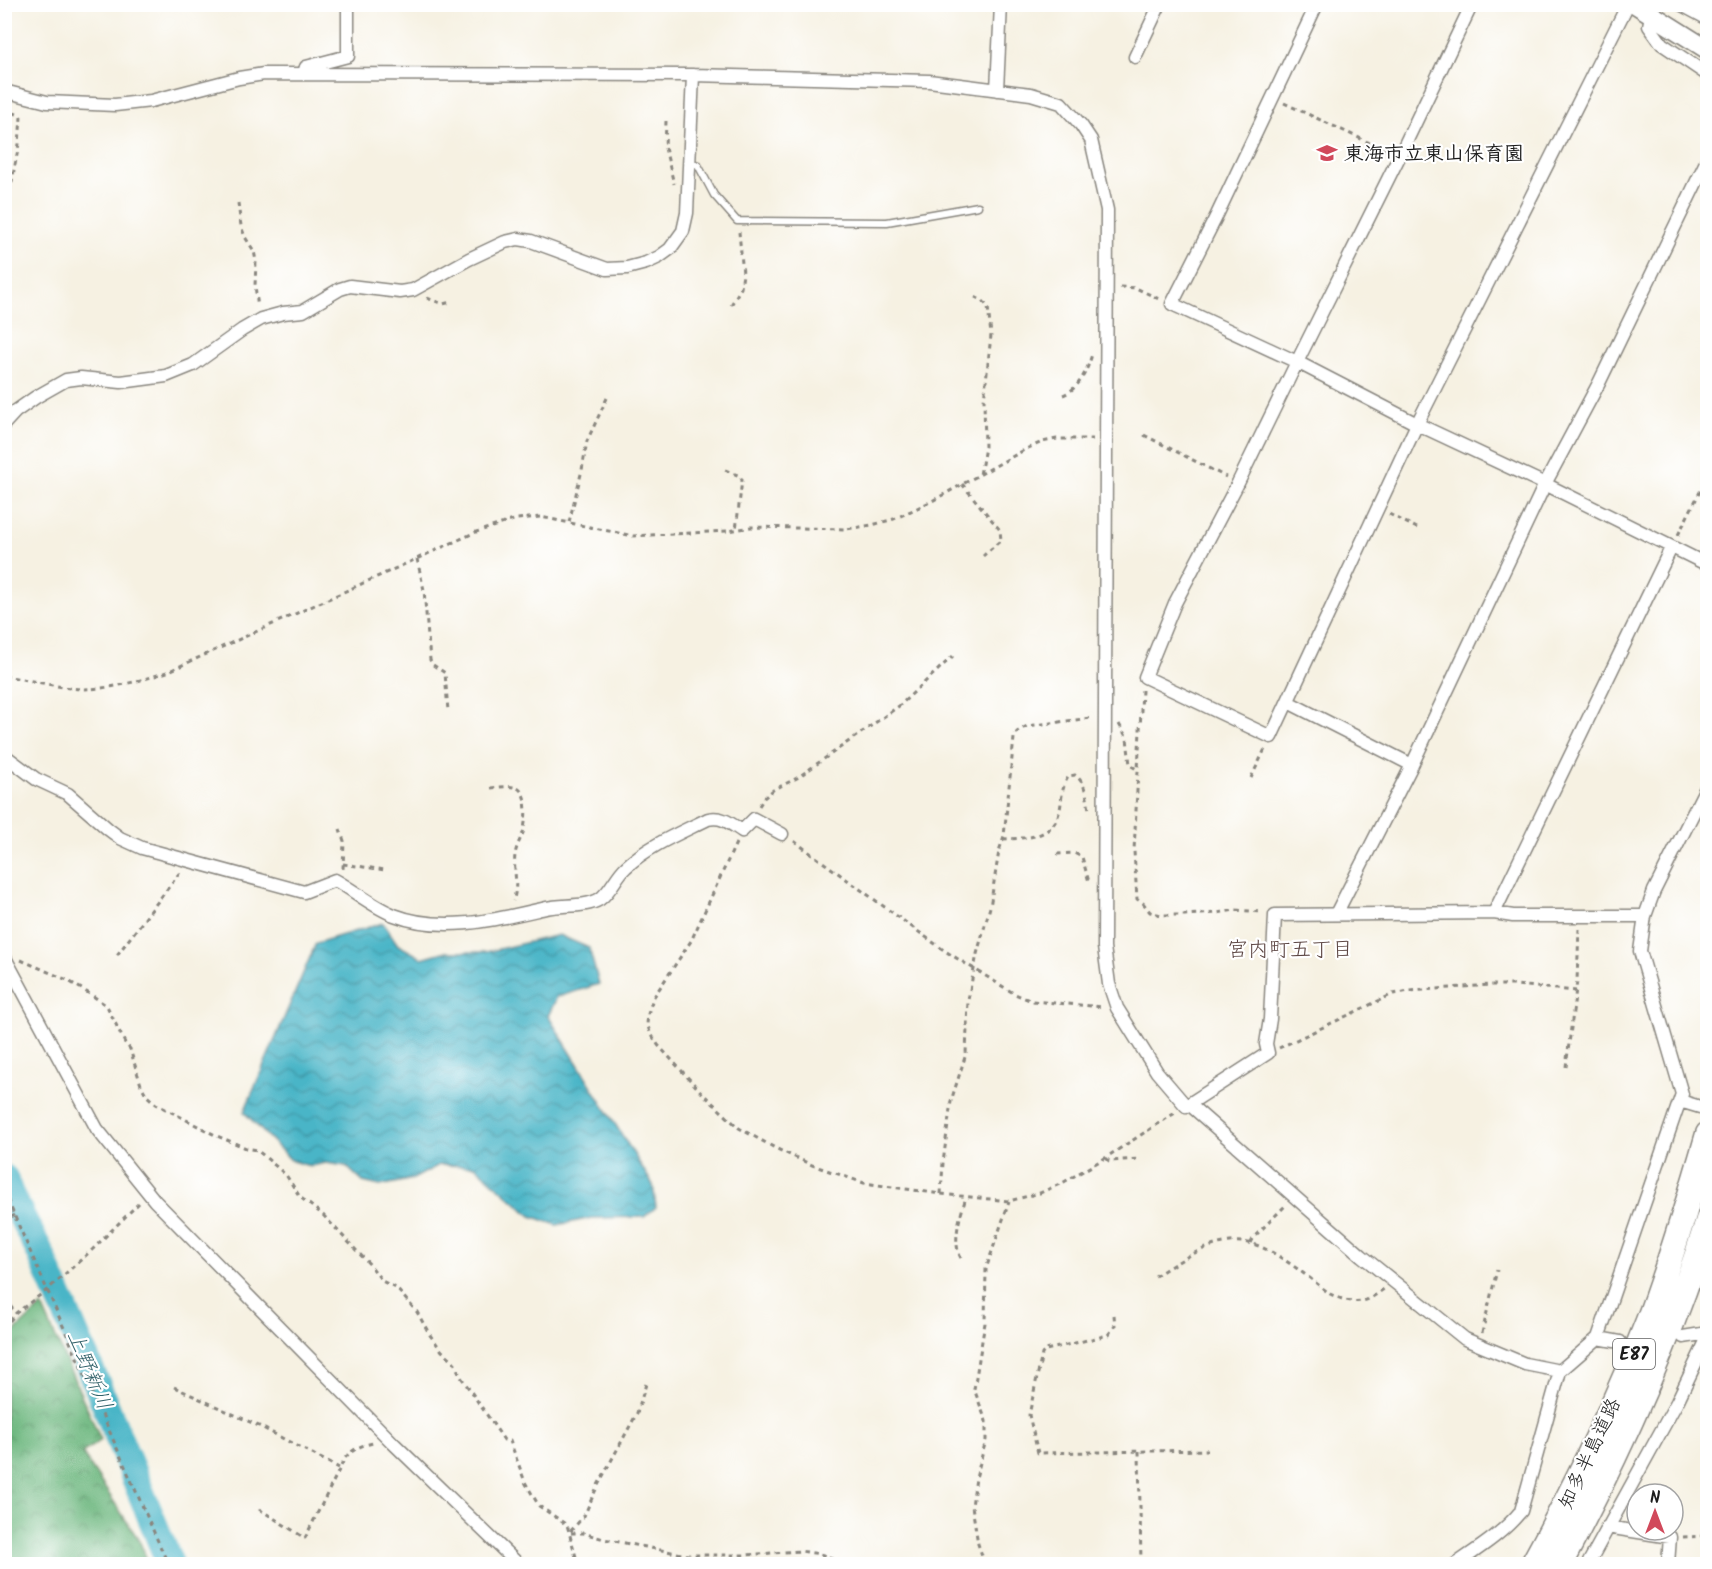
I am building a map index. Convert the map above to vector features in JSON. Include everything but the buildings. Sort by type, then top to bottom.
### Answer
[{"type":"highway","name":"知多半島道路","points":[[1533,1564],[1610,1411],[1648,1320],[1691,1193],[1707,1134]]},
{"type":"highway","name":"知多半島道路","points":[[1560,1564],[1633,1419],[1671,1327],[1707,1220]]},
{"type":"street","points":[[304,73],[306,67],[348,56],[348,4]]},
{"type":"street","points":[[997,90],[1000,4]]},
{"type":"street","points":[[1135,57],[1160,4]]},
{"type":"street","points":[[1317,4],[1274,98],[1172,304],[1297,362],[1417,424],[1545,484],[1707,565]]},
{"type":"street","points":[[1472,4],[1239,483],[1175,603],[1146,677],[1270,737],[1417,424],[1628,4]]},
{"type":"street","points":[[1635,4],[1707,50]]},
{"type":"street","points":[[1680,4],[1707,19]]},
{"type":"street","points":[[1651,15],[1649,26],[1662,44],[1707,75]]},
{"type":"street","points":[[4,91],[46,102],[115,105],[151,101],[239,78],[264,74],[693,75],[929,81],[1031,94],[1061,103],[1081,125],[1090,140],[1107,210],[1104,947],[1105,964],[1117,1008],[1156,1072],[1187,1105],[1297,1197],[1362,1256],[1464,1339],[1525,1364],[1560,1371]]},
{"type":"street","points":[[4,424],[16,411],[66,380],[81,378],[121,382],[166,376],[193,365],[261,319],[303,311],[340,289],[350,286],[400,292],[417,288],[505,242],[519,239],[531,241],[606,269],[627,268],[660,257],[670,249],[683,231],[687,213],[693,75]]},
{"type":"street","points":[[1336,914],[1412,765],[1545,484],[1599,382],[1707,158]]},
{"type":"street","points":[[1494,913],[1671,548]]},
{"type":"street","points":[[1288,702],[1412,765]]},
{"type":"street","points":[[4,755],[36,779],[68,794],[108,830],[142,848],[304,892],[336,880],[395,915],[422,923],[470,924],[554,906],[587,904],[598,900],[605,894],[626,867],[647,851],[716,817],[724,819],[742,831],[754,819],[782,834]]},
{"type":"street","points":[[1456,1564],[1502,1531],[1521,1511],[1560,1371],[1598,1338],[1680,1101],[1682,1094],[1640,951],[1645,916],[1654,891],[1707,784]]},
{"type":"street","points":[[1187,1105],[1268,1053],[1266,1044],[1270,1019],[1275,915],[1494,913],[1513,916],[1645,916]]},
{"type":"street","points":[[6,959],[97,1129],[148,1193],[386,1436],[518,1564]]},
{"type":"street","points":[[1680,1101],[1700,1107]]},
{"type":"street","points":[[1588,1564],[1677,1402],[1707,1335],[1683,1337]]},
{"type":"street","points":[[1598,1338],[1620,1342]]},
{"type":"street","points":[[1607,1527],[1625,1530]]},
{"type":"street","points":[[1668,1564],[1670,1542]]},
{"type":"lane","points":[[690,162],[698,165],[714,195],[737,221],[887,222],[978,206]]},
{"type":"path","points":[[1274,98],[1399,157]]},
{"type":"path","points":[[4,110],[21,117],[19,144],[8,202]]},
{"type":"path","points":[[666,121],[665,148],[674,186],[682,200],[688,201]]},
{"type":"path","points":[[238,203],[241,226],[254,251],[256,261],[256,298],[261,319]]},
{"type":"path","points":[[731,305],[741,288],[743,274],[737,221]]},
{"type":"path","points":[[1107,287],[1136,288],[1172,304]]},
{"type":"path","points":[[417,288],[419,293],[430,300],[442,304],[451,302]]},
{"type":"path","points":[[975,297],[988,307],[991,335],[984,400],[985,447],[980,475]]},
{"type":"path","points":[[1063,395],[1070,392],[1082,377],[1089,366],[1096,335],[1099,330],[1107,328]]},
{"type":"path","points":[[569,522],[587,441],[607,398]]},
{"type":"path","points":[[1144,435],[1239,483]]},
{"type":"path","points":[[4,676],[72,688],[104,687],[135,682],[167,672],[476,532],[517,519],[541,517],[633,536],[736,530],[751,527],[847,529],[894,519],[1042,442],[1057,439],[1106,439]]},
{"type":"path","points":[[725,470],[740,476],[742,480],[736,530]]},
{"type":"path","points":[[1671,548],[1707,476]]},
{"type":"path","points":[[962,484],[1000,530],[1001,540],[983,556]]},
{"type":"path","points":[[1378,509],[1417,528]]},
{"type":"path","points":[[417,560],[424,590],[430,660],[433,665],[445,673],[448,711]]},
{"type":"path","points":[[754,819],[764,798],[773,790],[797,778],[899,706],[953,657]]},
{"type":"path","points":[[1146,677],[1142,681],[1134,851],[1137,899],[1150,912],[1161,915],[1235,910],[1275,915]]},
{"type":"path","points":[[941,1194],[951,1101],[966,1054],[968,1000],[1003,839],[1014,738],[1017,732],[1027,726],[1112,713],[1127,738],[1130,765],[1138,770]]},
{"type":"path","points":[[1251,778],[1270,737]]},
{"type":"path","points":[[1003,839],[1038,836],[1051,828],[1060,810],[1065,781],[1069,776],[1075,775],[1083,784],[1091,816]]},
{"type":"path","points":[[491,788],[515,787],[524,794],[525,820],[514,865],[516,892],[505,914],[506,917]]},
{"type":"path","points":[[336,880],[343,868],[344,841],[340,829]]},
{"type":"path","points":[[742,831],[691,941],[653,998],[647,1024],[658,1045],[703,1094],[739,1128],[775,1148],[824,1170],[864,1183],[1010,1201],[1040,1193],[1064,1182],[1106,1158],[1187,1105]]},
{"type":"path","points":[[782,834],[945,951],[1015,994],[1032,1001],[1117,1008]]},
{"type":"path","points":[[1057,854],[1074,853],[1082,857],[1096,899],[1104,905]]},
{"type":"path","points":[[117,955],[187,860]]},
{"type":"path","points":[[343,864],[385,870]]},
{"type":"path","points":[[1566,1067],[1576,991],[1580,915]]},
{"type":"path","points":[[6,959],[23,960],[67,980],[107,1006],[130,1049],[141,1085],[156,1104],[215,1135],[246,1148],[257,1150],[286,1175],[300,1197],[323,1215],[382,1281],[396,1288],[417,1312],[436,1343],[453,1360],[461,1377],[504,1440],[510,1441],[525,1482],[539,1506],[567,1525],[578,1564]]},
{"type":"path","points":[[1268,1053],[1357,1010],[1401,992],[1490,985],[1516,985],[1576,991]]},
{"type":"path","points":[[1106,1158],[1109,1161],[1139,1159]]},
{"type":"path","points":[[4,1192],[168,1564]]},
{"type":"path","points":[[4,1328],[16,1313],[47,1290],[93,1249],[148,1193]]},
{"type":"path","points":[[961,1258],[958,1252],[957,1237],[966,1197]]},
{"type":"path","points":[[1251,1243],[1274,1215],[1297,1197]]},
{"type":"path","points":[[985,1564],[978,1544],[972,1506],[976,1478],[986,1440],[986,1421],[974,1389],[985,1323],[986,1269],[1010,1201]]},
{"type":"path","points":[[4,1222],[14,1215]]},
{"type":"path","points":[[1155,1276],[1194,1253],[1212,1246],[1226,1243],[1251,1243],[1278,1257],[1337,1298],[1365,1300],[1394,1281]]},
{"type":"path","points":[[1478,1344],[1497,1270]]},
{"type":"path","points":[[4,1299],[16,1313]]},
{"type":"path","points":[[1114,1315],[1114,1326],[1108,1335],[1046,1350],[1042,1354],[1029,1415],[1038,1453],[1208,1450]]},
{"type":"path","points":[[569,1533],[584,1516],[637,1413],[646,1384]]},
{"type":"path","points":[[174,1386],[340,1468]]},
{"type":"path","points":[[259,1509],[305,1538],[351,1450],[379,1442],[386,1436]]},
{"type":"path","points":[[1139,1451],[1141,1564]]},
{"type":"path","points":[[569,1533],[583,1533],[687,1555],[745,1555],[800,1551],[820,1554],[850,1564]]},
{"type":"path","points":[[1685,1537],[1707,1536]]},
{"type":"path","points":[[4,1545],[8,1564]]},
{"type":"green space","points":[[42,1306],[101,1440],[82,1453],[139,1540],[149,1564],[5,1564],[5,1340]]},
{"type":"water","points":[[383,923],[398,945],[422,958],[443,952],[486,952],[559,935],[589,948],[599,984],[557,997],[548,1016],[653,1185],[656,1207],[644,1217],[592,1218],[557,1225],[531,1216],[475,1166],[439,1165],[413,1179],[380,1186],[363,1182],[346,1166],[326,1163],[310,1166],[292,1161],[266,1135],[244,1112],[316,943]]},
{"type":"waterway","name":"上野新川","points":[[4,1178],[39,1250],[98,1387],[170,1564]]},
{"type":"place","name":"東海市立東山保育園","points":[[1327,153]]},
{"type":"district","name":"宮内町五丁目","points":[[1290,949]]}]
